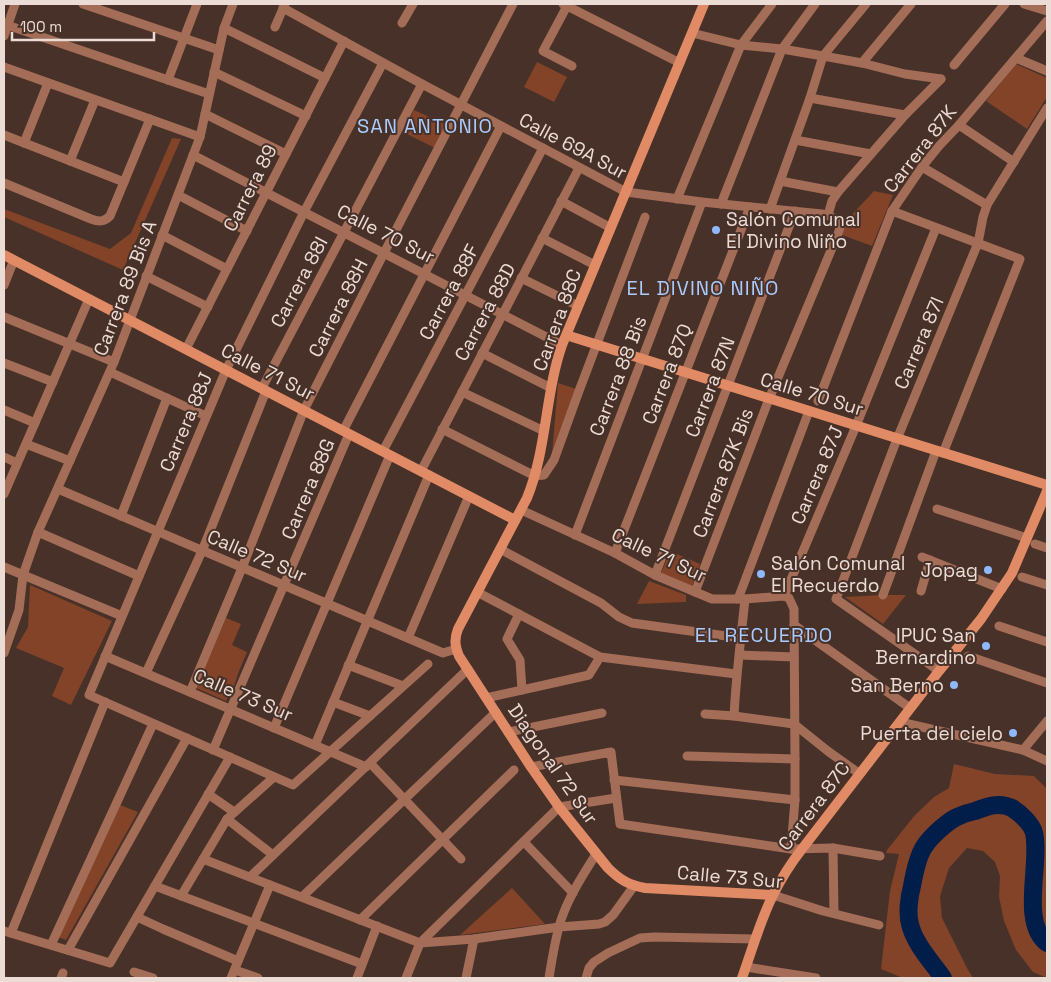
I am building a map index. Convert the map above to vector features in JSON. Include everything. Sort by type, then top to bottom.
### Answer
[{"type":"street","points":[[4,36],[6,25],[15,4]]},
{"type":"street","points":[[83,4],[219,50]]},
{"type":"street","points":[[168,80],[197,4]]},
{"type":"street","name":"Carrera 89 Bis A","points":[[23,576],[38,532],[110,372],[200,137],[224,28],[233,4]]},
{"type":"street","points":[[402,23],[413,4]]},
{"type":"street","name":"Carrera 88H","points":[[190,692],[242,568],[304,410],[514,4]]},
{"type":"street","name":"Carrera 88C","points":[[456,650],[455,636],[458,628],[527,498],[535,476],[551,388],[557,360],[564,340],[704,4]]},
{"type":"street","points":[[677,199],[741,45],[772,4]]},
{"type":"street","points":[[721,204],[782,49],[816,4]]},
{"type":"street","points":[[770,209],[823,56],[866,4]]},
{"type":"street","points":[[862,63],[911,4]]},
{"type":"street","points":[[954,65],[1005,4]]},
{"type":"street","points":[[1026,4],[1047,11]]},
{"type":"street","points":[[572,66],[543,51],[565,5],[680,63]]},
{"type":"street","points":[[275,27],[284,6]]},
{"type":"street","name":"Calle 69A Sur","points":[[284,6],[422,84],[626,192],[828,215]]},
{"type":"street","name":"Carrera 87K","points":[[818,401],[892,211],[939,146],[1047,21]]},
{"type":"street","points":[[6,25],[209,94]]},
{"type":"street","points":[[224,28],[325,78]]},
{"type":"street","points":[[692,33],[741,45],[823,56],[862,63],[905,74],[940,79],[904,115],[838,192],[832,201],[828,215]]},
{"type":"street","name":"Carrera 89","points":[[186,349],[344,41]]},
{"type":"street","points":[[1016,58],[1047,71]]},
{"type":"street","name":"Carrera 88J","points":[[105,702],[89,695],[226,370],[304,212],[384,63]]},
{"type":"street","points":[[4,68],[200,137]]},
{"type":"street","points":[[214,72],[306,116]]},
{"type":"street","points":[[24,143],[48,83]]},
{"type":"street","name":"Carrera 88I","points":[[146,674],[202,551],[264,390],[422,84]]},
{"type":"street","points":[[810,98],[904,115]]},
{"type":"street","points":[[70,161],[95,100]]},
{"type":"street","name":"Carrera 87I","points":[[939,671],[836,599],[897,439],[978,244],[987,205],[1047,108]]},
{"type":"street","points":[[205,114],[286,154]]},
{"type":"street","points":[[4,183],[96,222],[102,222],[110,216],[150,119]]},
{"type":"street","points":[[959,125],[1014,162]]},
{"type":"street","name":"Carrera 88G","points":[[213,750],[285,586],[346,432],[424,274],[501,126]]},
{"type":"street","points":[[4,135],[124,182]]},
{"type":"street","points":[[795,140],[871,154]]},
{"type":"street","name":"Carrera 88F","points":[[274,728],[327,604],[386,453],[543,148]]},
{"type":"street","name":"Calle 70 Sur","points":[[193,155],[502,314],[564,340],[597,345],[1047,486]]},
{"type":"street","points":[[922,167],[987,205]]},
{"type":"street","name":"Carrera 88D","points":[[315,745],[367,620],[442,429],[579,168]]},
{"type":"street","points":[[780,181],[838,192]]},
{"type":"street","points":[[178,195],[247,231]]},
{"type":"street","points":[[561,201],[611,228]]},
{"type":"street","name":"Carrera 88 Bis","points":[[575,535],[702,202]]},
{"type":"street","name":"Carrera 87Q","points":[[615,553],[750,207]]},
{"type":"street","name":"Carrera 87N","points":[[655,575],[795,211]]},
{"type":"street","points":[[883,595],[1020,260],[892,211]]},
{"type":"street","name":"Carrera 87K Bis","points":[[695,592],[769,399],[838,236],[840,227],[838,221],[828,215]]},
{"type":"street","points":[[442,429],[535,476],[544,475],[554,460],[645,217]]},
{"type":"street","name":"Carrera 87J","points":[[787,597],[936,228]]},
{"type":"street","points":[[162,235],[227,269]]},
{"type":"street","points":[[542,238],[595,265]]},
{"type":"street","name":"Calle 71 Sur","points":[[4,255],[516,520]]},
{"type":"street","points":[[4,285],[14,260]]},
{"type":"street","points":[[146,276],[208,306]]},
{"type":"street","points":[[521,278],[578,306]]},
{"type":"street","points":[[4,494],[89,299]]},
{"type":"street","points":[[4,317],[114,362]]},
{"type":"street","points":[[482,353],[551,388]]},
{"type":"street","points":[[4,363],[53,382]]},
{"type":"street","points":[[110,372],[206,416]]},
{"type":"street","points":[[462,392],[544,431]]},
{"type":"street","points":[[121,516],[167,398]]},
{"type":"street","points":[[4,410],[34,423]]},
{"type":"street","points":[[734,716],[736,674],[740,655],[742,599],[809,411]]},
{"type":"street","points":[[26,444],[70,461]]},
{"type":"street","points":[[4,457],[17,463]]},
{"type":"street","name":"Calle 72 Sur","points":[[58,490],[443,653],[456,650]]},
{"type":"street","name":"Carrera 87C","points":[[742,978],[773,895],[797,849],[860,774],[939,671],[982,620],[1031,541],[1047,492]]},
{"type":"street","points":[[408,638],[469,496]]},
{"type":"street","points":[[937,508],[1047,548]]},
{"type":"street","name":"Calle 71 Sur","points":[[521,510],[615,553],[655,575],[712,599],[787,597]]},
{"type":"street","points":[[38,532],[139,576]]},
{"type":"street","points":[[500,549],[601,603],[619,617],[632,623],[741,638]]},
{"type":"street","points":[[921,591],[926,559],[1002,589]]},
{"type":"street","points":[[4,567],[122,616]]},
{"type":"street","points":[[4,653],[19,610],[23,576]]},
{"type":"street","points":[[1022,577],[1047,585]]},
{"type":"street","points":[[477,592],[600,657],[736,674]]},
{"type":"street","points":[[787,597],[792,602],[794,609],[797,849]]},
{"type":"street","points":[[519,614],[507,639],[520,660],[522,690]]},
{"type":"street","points":[[794,625],[910,708]]},
{"type":"street","points":[[998,626],[1047,642]]},
{"type":"street","name":"Diagonal 72 Sur","points":[[456,650],[508,732],[559,807],[612,873],[634,886]]},
{"type":"street","points":[[740,655],[794,656]]},
{"type":"street","name":"Calle 73 Sur","points":[[106,656],[274,728],[368,765],[405,799],[461,859]]},
{"type":"street","points":[[968,656],[1047,683]]},
{"type":"street","points":[[486,698],[589,675],[600,657]]},
{"type":"street","points":[[230,757],[110,963],[7,932],[105,702],[153,724],[187,738],[213,750],[230,757],[293,785],[428,664]]},
{"type":"street","points":[[348,665],[403,686]]},
{"type":"street","points":[[250,877],[468,670]]},
{"type":"street","points":[[333,702],[370,716]]},
{"type":"street","points":[[302,897],[496,712]]},
{"type":"street","points":[[508,732],[602,713]]},
{"type":"street","points":[[705,714],[794,724],[860,774]]},
{"type":"street","points":[[1023,750],[1047,721]]},
{"type":"street","points":[[900,722],[1023,750],[1047,761]]},
{"type":"street","points":[[51,945],[153,724]]},
{"type":"street","points":[[68,950],[187,738]]},
{"type":"street","points":[[531,767],[611,752],[620,824],[797,849],[833,848],[880,856]]},
{"type":"street","points":[[687,756],[795,759]]},
{"type":"street","points":[[360,920],[514,770]]},
{"type":"street","points":[[181,896],[227,819],[274,777]]},
{"type":"street","points":[[614,780],[795,800]]},
{"type":"street","points":[[208,794],[234,812]]},
{"type":"street","points":[[406,978],[420,943],[559,807],[616,798]]},
{"type":"street","points":[[227,819],[273,855]]},
{"type":"street","points":[[524,842],[573,893]]},
{"type":"street","points":[[833,848],[834,913]]},
{"type":"street","points":[[548,978],[559,927],[573,893],[596,854]]},
{"type":"street","points":[[203,859],[420,943],[474,939],[559,927],[599,924],[605,922],[613,915],[634,886]]},
{"type":"street","points":[[235,970],[270,885]]},
{"type":"street","points":[[154,886],[362,964]]},
{"type":"street","name":"Calle 73 Sur","points":[[634,886],[773,895],[823,911],[879,925]]},
{"type":"street","points":[[137,917],[163,929],[235,970],[258,978]]},
{"type":"street","points":[[357,978],[377,926]]},
{"type":"street","points":[[586,978],[589,968],[594,962],[608,953],[640,938],[755,940]]},
{"type":"street","points":[[466,978],[474,939]]},
{"type":"street","points":[[746,967],[816,978]]},
{"type":"street","points":[[134,972],[153,978]]},
{"type":"shaded area","points":[[537,62],[567,77],[554,102],[524,87]]},
{"type":"shaded area","points":[[1016,64],[1047,78],[1047,97],[1027,129],[986,101]]},
{"type":"shaded area","points":[[414,110],[447,125],[435,148],[403,132]]},
{"type":"shaded area","points":[[172,138],[181,139],[123,270],[4,217],[4,209],[110,249],[131,233]]},
{"type":"shaded area","points":[[874,191],[893,195],[872,246],[842,235],[847,220]]},
{"type":"shaded area","points":[[558,383],[576,389],[552,455]]},
{"type":"shaded area","points":[[670,551],[700,564],[692,586],[661,573]]},
{"type":"shaded area","points":[[649,581],[686,595],[686,602],[637,604]]},
{"type":"shaded area","points":[[30,585],[112,621],[71,705],[52,696],[64,668],[16,648],[28,627]]},
{"type":"shaded area","points":[[906,595],[883,624],[845,597]]},
{"type":"shaded area","points":[[226,618],[241,624],[232,645],[247,652],[233,689],[226,701],[196,688]]},
{"type":"shaded area","points":[[954,764],[995,774],[1034,776],[1047,789],[1047,978],[1033,972],[1016,950],[1004,921],[999,897],[1000,876],[995,862],[983,851],[967,848],[949,868],[940,896],[942,918],[973,978],[903,978],[881,969],[890,891],[899,854],[886,853],[887,850],[915,815],[934,797],[949,788]]},
{"type":"shaded area","points":[[120,805],[138,812],[66,940],[58,937]]},
{"type":"shaded area","points":[[512,888],[545,924],[460,935]]},
{"type":"waterway","points":[[943,978],[915,938],[910,924],[909,900],[916,866],[924,847],[944,826],[966,813],[989,806],[1003,805],[1015,810],[1031,826],[1035,845],[1033,907],[1039,933],[1047,943]]},
{"type":"place","name":"Salón Comunal El Divino Niño","points":[[716,230]]},
{"type":"place","name":"Jopag","points":[[988,570]]},
{"type":"place","name":"Salón Comunal El Recuerdo","points":[[761,574]]},
{"type":"place","name":"IPUC San Bernardino","points":[[986,646]]},
{"type":"place","name":"San Berno","points":[[954,685]]},
{"type":"place","name":"Puerta del cielo","points":[[1013,733]]},
{"type":"district","name":"SAN ANTONIO","points":[[425,126]]},
{"type":"district","name":"EL DIVINO NIÑO","points":[[703,288]]},
{"type":"district","name":"EL RECUERDO","points":[[764,635]]}]
